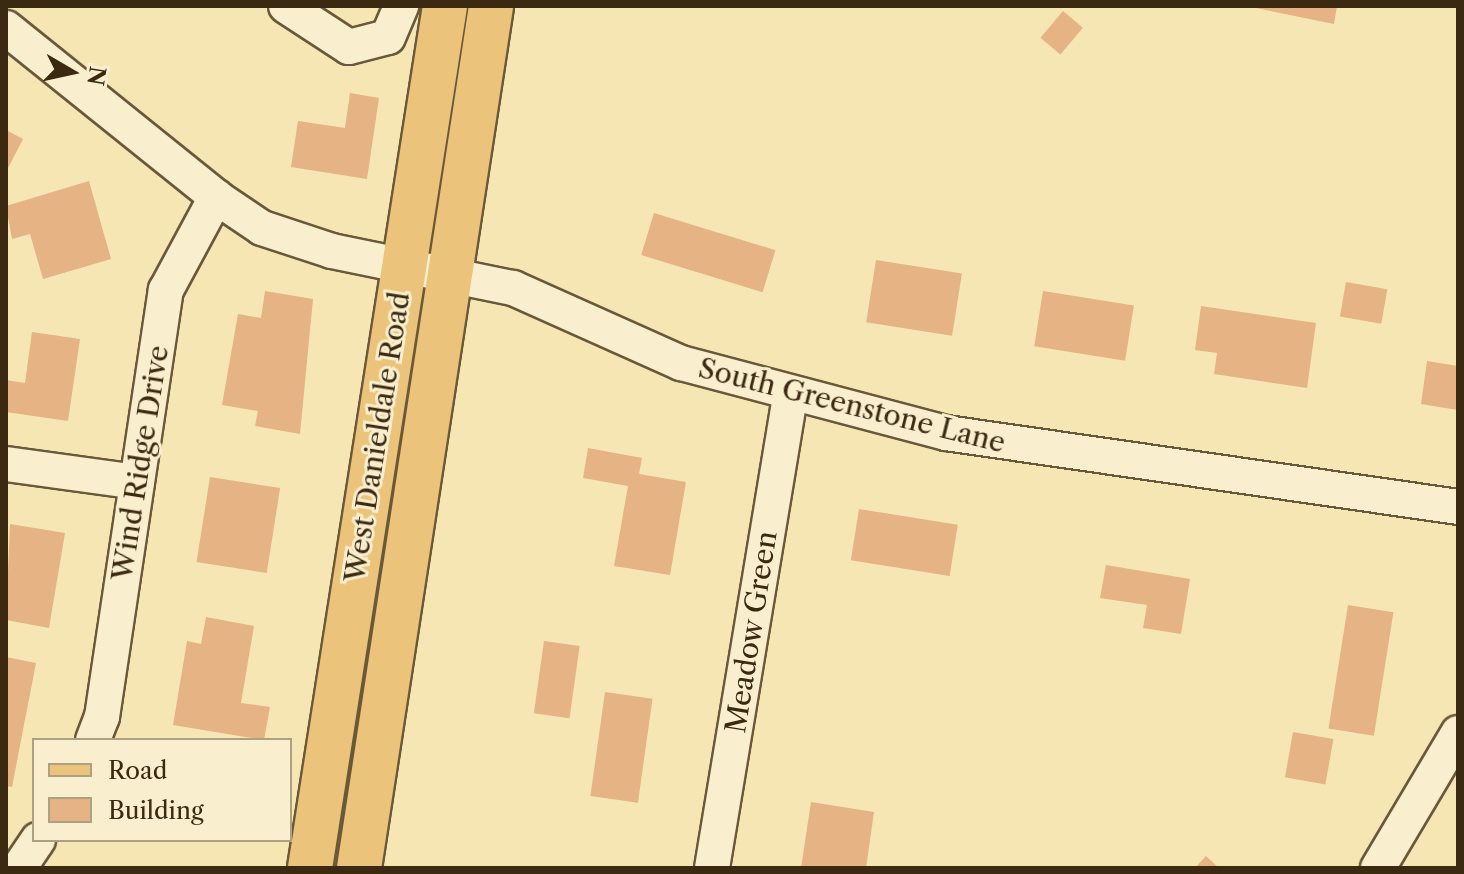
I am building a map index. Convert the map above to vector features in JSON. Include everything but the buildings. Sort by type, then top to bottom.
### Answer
[{"type":"main road","name":"West Danieldale Road","points":[[310,868],[445,6]]},
{"type":"main road","name":"West Danieldale Road","points":[[359,868],[491,6]]},
{"type":"street","points":[[286,6],[349,47],[388,37],[401,6]]},
{"type":"street","points":[[6,28],[216,197]]},
{"type":"street","name":"South Greenstone Lane","points":[[216,197],[262,228],[404,269],[513,288],[681,363],[790,396],[946,433],[1458,507]]},
{"type":"street","name":"Wind Ridge Drive","points":[[93,738],[166,290],[216,197]]},
{"type":"street","name":"Meadow Green","points":[[712,868],[790,396]]},
{"type":"street","points":[[6,464],[137,482]]},
{"type":"street","points":[[1378,868],[1458,733]]},
{"type":"street","points":[[19,868],[37,842]]}]
